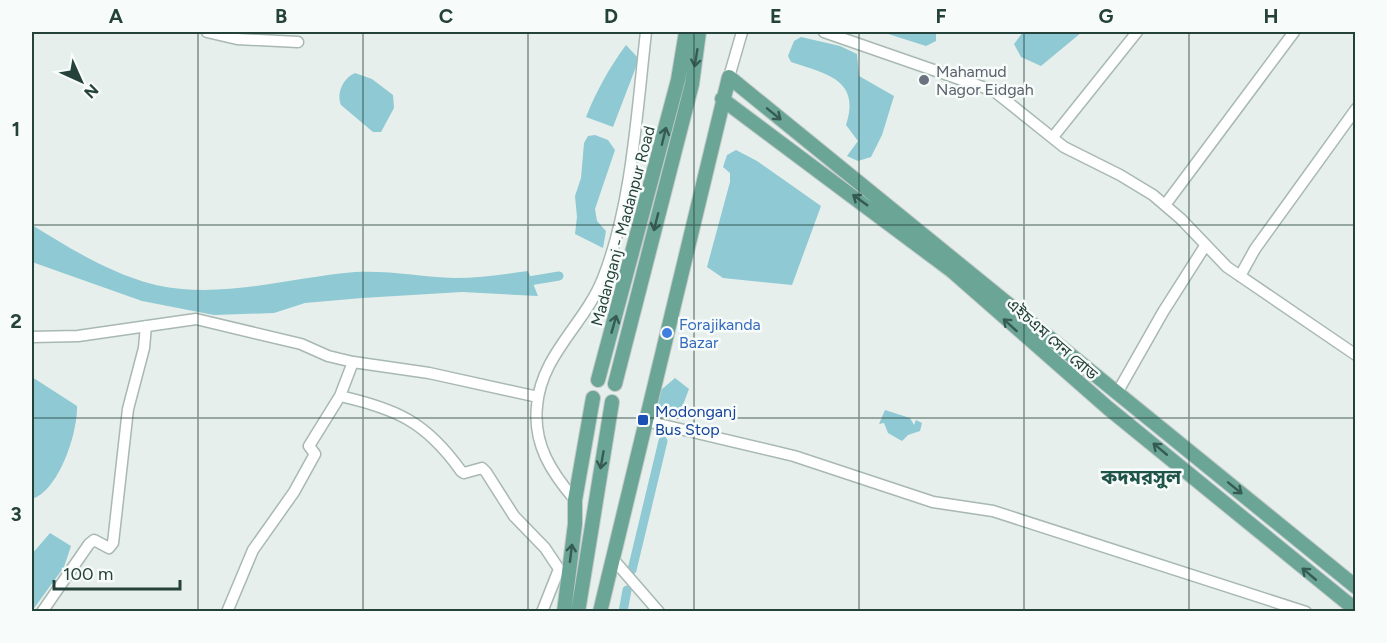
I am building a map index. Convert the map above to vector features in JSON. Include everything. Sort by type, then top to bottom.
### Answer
[{"type":"main road","points":[[685,82],[686,32]]},
{"type":"main road","points":[[685,82],[699,32]]},
{"type":"main road","points":[[600,612],[729,77]]},
{"type":"main road","name":"এইচএম সেন রোড","points":[[729,77],[1356,587]]},
{"type":"main road","name":"Madanganj - Madanpur Road","points":[[598,380],[685,82]]},
{"type":"main road","name":"Madanganj - Madanpur Road","points":[[615,384],[685,82]]},
{"type":"main road","name":"এইচএম সেন রোড","points":[[722,99],[952,272],[1108,408],[1356,610]]},
{"type":"main road","points":[[564,612],[575,524],[575,500],[593,399]]},
{"type":"main road","points":[[578,612],[612,402]]},
{"type":"street","points":[[207,32],[237,39],[298,42]]},
{"type":"street","points":[[575,500],[551,469],[540,446],[536,423],[538,397],[551,359],[592,303],[611,256],[634,138],[646,32]]},
{"type":"street","points":[[729,77],[742,32]]},
{"type":"street","points":[[824,32],[994,91],[1064,147],[1120,175],[1165,206],[1227,267],[1356,355]]},
{"type":"street","points":[[1053,137],[1137,32]]},
{"type":"street","points":[[1165,206],[1294,32]]},
{"type":"street","points":[[1240,276],[1255,249],[1356,108]]},
{"type":"street","points":[[1117,393],[1163,312],[1205,246]]},
{"type":"street","points":[[32,337],[78,336],[196,319],[301,344],[328,356],[353,362],[429,373],[538,397]]},
{"type":"street","points":[[42,612],[89,544],[94,540],[109,548],[113,543],[128,409],[144,348],[146,326]]},
{"type":"street","points":[[228,612],[253,550],[294,492],[315,454],[309,446],[340,396],[353,362]]},
{"type":"street","points":[[340,396],[390,410],[426,430],[442,445],[464,473],[482,468],[486,472],[514,516],[545,548],[560,569],[542,612]]},
{"type":"street","points":[[646,422],[794,456],[933,502],[993,511],[1306,612]]},
{"type":"street","points":[[614,559],[659,612]]},
{"type":"water","points":[[882,32],[936,32],[936,41],[926,46]]},
{"type":"water","points":[[1023,32],[1082,32],[1041,66],[1021,57],[1014,44]]},
{"type":"water","points":[[801,37],[840,46],[857,54],[859,76],[894,96],[882,135],[871,157],[858,161],[847,156],[858,141],[846,125],[849,97],[844,88],[828,75],[791,62],[788,56],[794,41]]},
{"type":"water","points":[[626,45],[639,59],[613,127],[586,117],[614,62]]},
{"type":"water","points":[[355,73],[372,79],[393,95],[394,108],[381,132],[373,132],[341,105],[339,96],[342,87]]},
{"type":"water","points":[[595,135],[608,140],[615,150],[595,209],[597,221],[606,231],[603,248],[575,234],[577,217],[575,196],[581,178],[584,143],[588,136]]},
{"type":"water","points":[[736,150],[757,161],[821,206],[792,285],[723,278],[707,267],[730,182],[730,173],[723,167],[727,155]]},
{"type":"water","points":[[32,225],[103,266],[142,281],[182,289],[247,287],[355,272],[455,278],[528,271],[538,296],[462,292],[305,303],[274,313],[214,315],[142,301],[32,262]]},
{"type":"water","points":[[32,377],[77,406],[74,430],[65,459],[51,485],[42,494],[32,499]]},
{"type":"water","points":[[675,378],[689,389],[678,418],[655,413],[661,390]]},
{"type":"water","points":[[885,410],[910,418],[914,425],[916,420],[922,423],[920,431],[908,435],[902,441],[888,433],[884,423],[879,424]]},
{"type":"water","points":[[50,533],[71,546],[64,567],[32,611],[32,554]]},
{"type":"waterway","points":[[523,282],[559,276]]},
{"type":"waterway","points":[[632,570],[663,441]]},
{"type":"waterway","points":[[623,612],[627,590]]},
{"type":"place","name":"Mahamud Nagor Eidgah","points":[[924,80]]},
{"type":"place","name":"Forajikanda Bazar","points":[[667,333]]},
{"type":"place","name":"Modonganj Bus Stop","points":[[643,420]]},
{"type":"district","name":"কদমরসুল","points":[[1141,477]]}]
